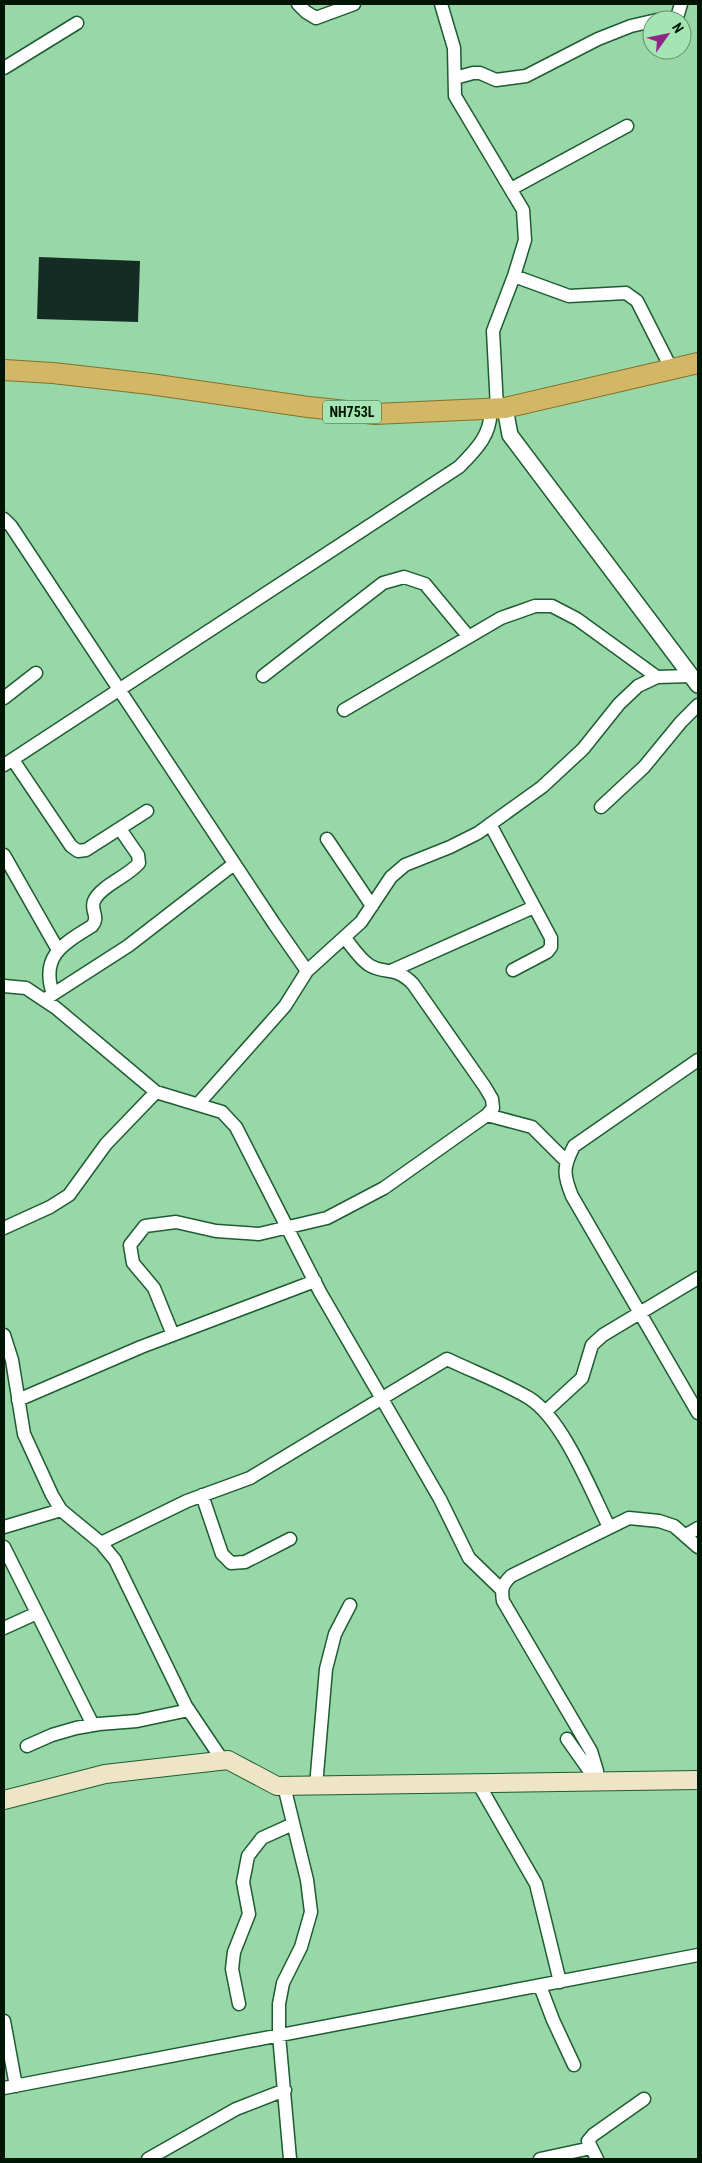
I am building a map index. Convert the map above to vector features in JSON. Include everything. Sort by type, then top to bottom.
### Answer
[{"type":"highway","name":"NH753L","points":[[4,370],[53,373],[150,384],[308,407],[375,414],[497,408],[698,363]]},
{"type":"main road","points":[[4,1800],[105,1774],[228,1760],[276,1786],[698,1780]]},
{"type":"street","points":[[298,4],[316,18],[354,4]]},
{"type":"street","points":[[441,4],[454,48],[455,96],[523,210],[525,240],[514,276],[493,331],[497,408],[510,435],[696,680]]},
{"type":"street","points":[[5,64],[77,23]]},
{"type":"street","points":[[455,78],[473,72],[496,80],[526,76],[598,39],[642,23]]},
{"type":"street","points":[[511,189],[628,126]]},
{"type":"street","points":[[514,276],[569,296],[626,293],[637,301],[672,370]]},
{"type":"street","points":[[147,811],[86,850],[78,851],[71,846],[8,762],[459,467],[480,445],[491,417],[497,408]]},
{"type":"street","points":[[4,519],[11,526],[234,864],[307,971]]},
{"type":"street","points":[[263,676],[383,583],[404,577],[425,584],[468,636]]},
{"type":"street","points":[[344,710],[500,618],[535,606],[552,606],[577,619],[657,677]]},
{"type":"street","points":[[4,698],[36,673]]},
{"type":"street","points":[[198,1104],[285,1006],[307,971],[362,922],[391,877],[405,864],[450,847],[490,824],[542,787],[582,749],[638,686],[657,677],[696,680]]},
{"type":"street","points":[[601,808],[644,767],[665,744],[681,722],[698,705]]},
{"type":"street","points":[[490,824],[551,938],[551,947],[547,952],[513,970]]},
{"type":"street","points":[[48,997],[49,970],[52,959],[58,950],[92,926],[96,916],[93,909],[94,900],[99,894],[134,870],[139,863],[138,855],[120,829]]},
{"type":"street","points":[[328,839],[372,906]]},
{"type":"street","points":[[4,855],[58,950]]},
{"type":"street","points":[[48,997],[128,946],[234,864]]},
{"type":"street","points":[[393,970],[534,907]]},
{"type":"street","points":[[173,1335],[154,1288],[133,1263],[130,1245],[145,1226],[176,1222],[216,1231],[259,1234],[327,1218],[384,1188],[493,1108],[492,1099],[485,1087],[413,984],[406,977],[393,970],[371,966],[364,962],[345,938]]},
{"type":"street","points":[[4,986],[26,988],[48,997],[156,1092],[222,1112],[236,1127],[315,1281],[440,1499],[470,1558],[502,1590]]},
{"type":"street","points":[[698,1060],[574,1146],[566,1161],[565,1178],[572,1196],[698,1413]]},
{"type":"street","points":[[4,1228],[50,1207],[68,1194],[106,1144],[156,1092]]},
{"type":"street","points":[[487,1114],[532,1127],[566,1161]]},
{"type":"street","points":[[545,1412],[582,1378],[592,1344],[639,1312],[698,1278]]},
{"type":"street","points":[[18,1400],[173,1335],[315,1281]]},
{"type":"street","points":[[4,1335],[12,1360],[24,1434],[60,1510],[101,1543],[115,1560],[188,1710],[223,1761]]},
{"type":"street","points":[[101,1543],[202,1495],[250,1478],[447,1359],[530,1399],[545,1412],[558,1427],[609,1527]]},
{"type":"street","points":[[202,1495],[222,1554],[231,1563],[245,1562],[290,1539]]},
{"type":"street","points":[[4,1527],[60,1510]]},
{"type":"street","points":[[598,1782],[597,1770],[591,1751],[503,1601],[502,1590],[504,1584],[511,1576],[621,1521],[639,1518],[659,1521],[674,1526],[698,1546]]},
{"type":"street","points":[[686,1535],[698,1528]]},
{"type":"street","points":[[4,1547],[93,1725]]},
{"type":"street","points":[[316,1786],[326,1669],[335,1634],[350,1605]]},
{"type":"street","points":[[4,1628],[37,1613]]},
{"type":"street","points":[[28,1746],[52,1735],[93,1725],[137,1721],[188,1710]]},
{"type":"street","points":[[567,1739],[598,1782]]},
{"type":"street","points":[[478,1784],[536,1884],[560,1982]]},
{"type":"street","points":[[284,1786],[307,1880],[311,1912],[300,1947],[283,1983],[278,2004],[290,2159]]},
{"type":"street","points":[[240,2004],[232,1969],[234,1952],[249,1914],[243,1882],[248,1856],[262,1838],[293,1824]]},
{"type":"street","points":[[4,2021],[10,2087],[698,1955]]},
{"type":"street","points":[[540,1986],[552,2020],[574,2065]]},
{"type":"street","points":[[148,2159],[236,2109],[285,2090]]},
{"type":"street","points":[[540,2159],[594,2154],[588,2141],[593,2135],[644,2099]]},
{"type":"building","points":[[39,257],[140,261],[138,322],[37,319]]}]
